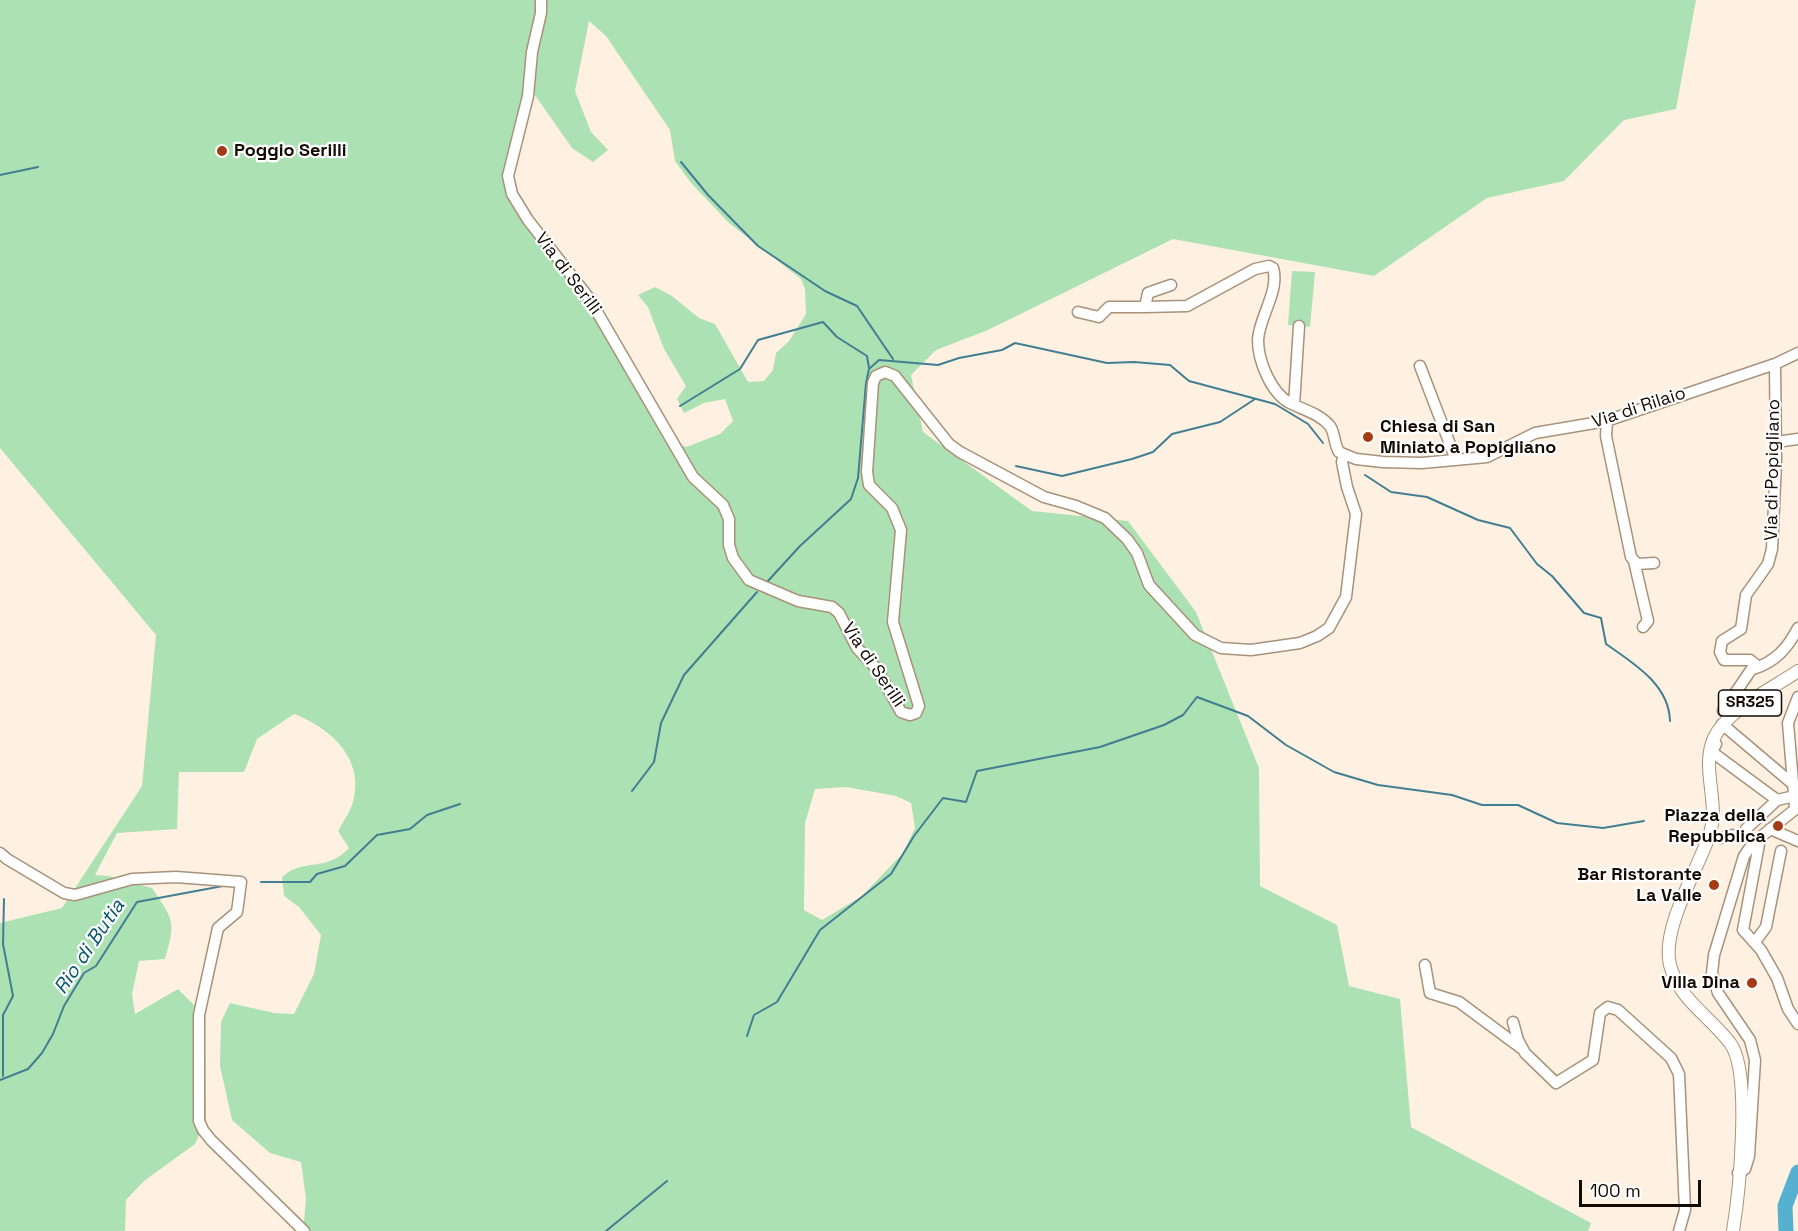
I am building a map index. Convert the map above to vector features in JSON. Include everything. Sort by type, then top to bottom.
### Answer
[{"type":"main road","name":"SR325","points":[[1733,1231],[1743,1090],[1738,1059],[1730,1042],[1680,989],[1668,954],[1672,930],[1710,836],[1714,798],[1709,764],[1710,747],[1727,720],[1798,670]]},
{"type":"street","name":"Via di Serilli","points":[[541,0],[542,14],[532,52],[528,96],[508,176],[512,194],[528,220],[589,298],[693,477],[723,505],[729,519],[729,545],[733,558],[749,580],[798,601],[832,607],[839,614],[857,648],[877,669],[902,711],[910,715],[916,713],[919,701],[898,644],[893,622],[901,530],[892,508],[869,485],[867,472],[873,383],[880,373],[885,372],[895,376],[949,444],[960,452],[1044,497],[1076,506],[1105,518],[1127,539],[1137,553],[1149,585],[1170,611],[1196,635],[1221,648],[1251,650],[1300,644],[1329,628],[1346,597],[1356,514],[1347,487],[1342,462],[1344,455]]},
{"type":"street","points":[[1078,312],[1099,317],[1109,308],[1187,306],[1255,269],[1269,266],[1273,268],[1275,282],[1261,325],[1259,349],[1274,390],[1294,405],[1313,413],[1330,426],[1335,445],[1344,455]]},
{"type":"street","points":[[1145,307],[1148,293],[1171,285]]},
{"type":"street","points":[[1294,405],[1299,326]]},
{"type":"street","name":"Via di Rilaio","points":[[1344,455],[1383,462],[1487,457],[1535,433],[1607,421],[1775,364],[1798,353]]},
{"type":"street","name":"Via di Popigliano","points":[[1753,669],[1753,661],[1724,660],[1720,647],[1725,637],[1741,629],[1746,595],[1759,580],[1771,556],[1776,442],[1775,364]]},
{"type":"street","points":[[1420,366],[1452,442],[1456,460]]},
{"type":"street","points":[[1607,421],[1606,436],[1647,621],[1643,627]]},
{"type":"street","points":[[1776,442],[1798,439]]},
{"type":"street","points":[[1634,561],[1641,565],[1654,563]]},
{"type":"street","points":[[1796,799],[1727,720],[1723,711],[1753,669],[1776,658],[1788,647],[1798,628]]},
{"type":"street","points":[[1738,1173],[1744,1168],[1749,1156],[1755,1060],[1750,1040],[1718,993],[1714,984],[1712,964],[1744,856],[1796,799],[1788,723],[1798,697]]},
{"type":"street","points":[[1710,747],[1781,800]]},
{"type":"street","points":[[1746,829],[1781,800],[1796,799]]},
{"type":"street","points":[[1760,838],[1785,834],[1798,841]]},
{"type":"street","points":[[1710,836],[1732,835]]},
{"type":"street","points":[[1760,838],[1743,930],[1755,942],[1777,978],[1788,1009],[1798,1024]]},
{"type":"street","points":[[1755,942],[1766,927],[1781,851]]},
{"type":"street","points":[[0,853],[64,893],[75,895],[132,879],[176,877],[241,882],[237,912],[218,928],[200,1015],[199,1121],[211,1140],[304,1231]]},
{"type":"street","points":[[1425,965],[1430,993],[1459,1002],[1481,1016],[1556,1083],[1593,1060],[1600,1013],[1608,1006],[1618,1010],[1671,1058],[1679,1074],[1685,1210],[1679,1231]]},
{"type":"street","points":[[1513,1023],[1525,1053]]},
{"type":"green space","points":[[0,0],[1696,0],[1676,109],[1624,120],[1564,181],[1487,198],[1374,276],[1173,239],[988,330],[936,350],[911,375],[923,432],[1032,511],[1128,521],[1196,612],[1259,768],[1260,886],[1337,925],[1349,986],[1400,999],[1411,1127],[1591,1223],[1588,1231],[303,1231],[306,1199],[301,1162],[270,1153],[232,1120],[220,1066],[221,1022],[230,1003],[274,1013],[294,1014],[314,974],[321,935],[299,907],[284,896],[282,877],[290,871],[332,860],[349,848],[338,831],[353,802],[354,772],[349,759],[332,736],[294,714],[257,739],[244,772],[179,772],[177,829],[117,833],[95,875],[109,876],[152,888],[169,915],[172,929],[165,959],[139,961],[132,994],[135,1014],[178,989],[205,1016],[206,1119],[195,1144],[144,1181],[126,1200],[125,1231],[0,1231],[0,923],[62,908],[142,786],[156,635],[0,448]],"holes":[[[589,21],[606,36],[670,130],[675,161],[691,183],[729,223],[801,279],[805,289],[806,314],[789,341],[776,353],[773,370],[764,381],[748,382],[715,324],[699,318],[672,296],[655,287],[638,295],[648,307],[664,349],[686,386],[677,399],[684,413],[704,403],[725,399],[733,421],[720,434],[686,447],[677,443],[608,321],[596,294],[585,290],[535,222],[515,187],[517,151],[532,91],[572,148],[593,162],[608,150],[591,132],[575,91]],[[846,787],[896,796],[911,803],[915,828],[903,853],[862,896],[822,920],[804,910],[805,823],[815,789]]]},
{"type":"green space","points":[[1292,271],[1315,272],[1310,327],[1288,325]]},
{"type":"waterway","points":[[681,162],[708,195],[758,246],[825,291],[857,306],[893,359]]},
{"type":"waterway","points":[[0,175],[38,167]]},
{"type":"waterway","points":[[680,406],[740,369],[758,340],[823,322],[837,337],[867,356],[869,368]]},
{"type":"waterway","points":[[767,582],[800,546],[851,499],[858,478],[866,383],[869,369],[879,360],[938,365],[959,358],[1002,350],[1015,343],[1107,363],[1134,362],[1170,365],[1189,381],[1275,404],[1308,424],[1323,443]]},
{"type":"waterway","points":[[1016,466],[1062,476],[1132,459],[1153,452],[1172,434],[1220,422],[1255,399]]},
{"type":"waterway","points":[[1365,475],[1391,492],[1427,497],[1478,520],[1510,528],[1537,564],[1552,576],[1584,613],[1601,618],[1606,644],[1638,667],[1656,685],[1668,708],[1670,721]]},
{"type":"waterway","points":[[632,791],[654,762],[661,723],[684,675],[757,592]]},
{"type":"waterway","points":[[747,1036],[754,1015],[777,1002],[820,930],[891,874],[914,836],[943,798],[966,802],[977,771],[1100,747],[1164,725],[1183,715],[1197,697],[1248,716],[1286,745],[1334,772],[1378,785],[1452,795],[1482,805],[1518,805],[1557,823],[1603,828],[1644,821]]},
{"type":"waterway","name":"Rio di Butia","points":[[261,882],[310,882],[317,874],[345,866],[377,835],[410,829],[427,815],[460,804]]},
{"type":"waterway","name":"Rio di Butia","points":[[0,1080],[28,1069],[42,1053],[53,1034],[64,1006],[84,973],[96,966],[137,902],[223,886]]},
{"type":"waterway","points":[[3,1076],[3,1015],[13,996],[3,944],[4,899]]},
{"type":"waterway","points":[[1786,1231],[1785,1206],[1798,1172]]},
{"type":"waterway","points":[[606,1231],[667,1181]]},
{"type":"place","name":"Poggio Serilli","points":[[222,151]]},
{"type":"place","name":"Chiesa di San Miniato a Popigliano","points":[[1368,437]]},
{"type":"place","name":"Piazza della Repubblica","points":[[1778,826]]},
{"type":"place","name":"Bar Ristorante La Valle","points":[[1714,885]]},
{"type":"place","name":"Villa Dina","points":[[1752,983]]}]
